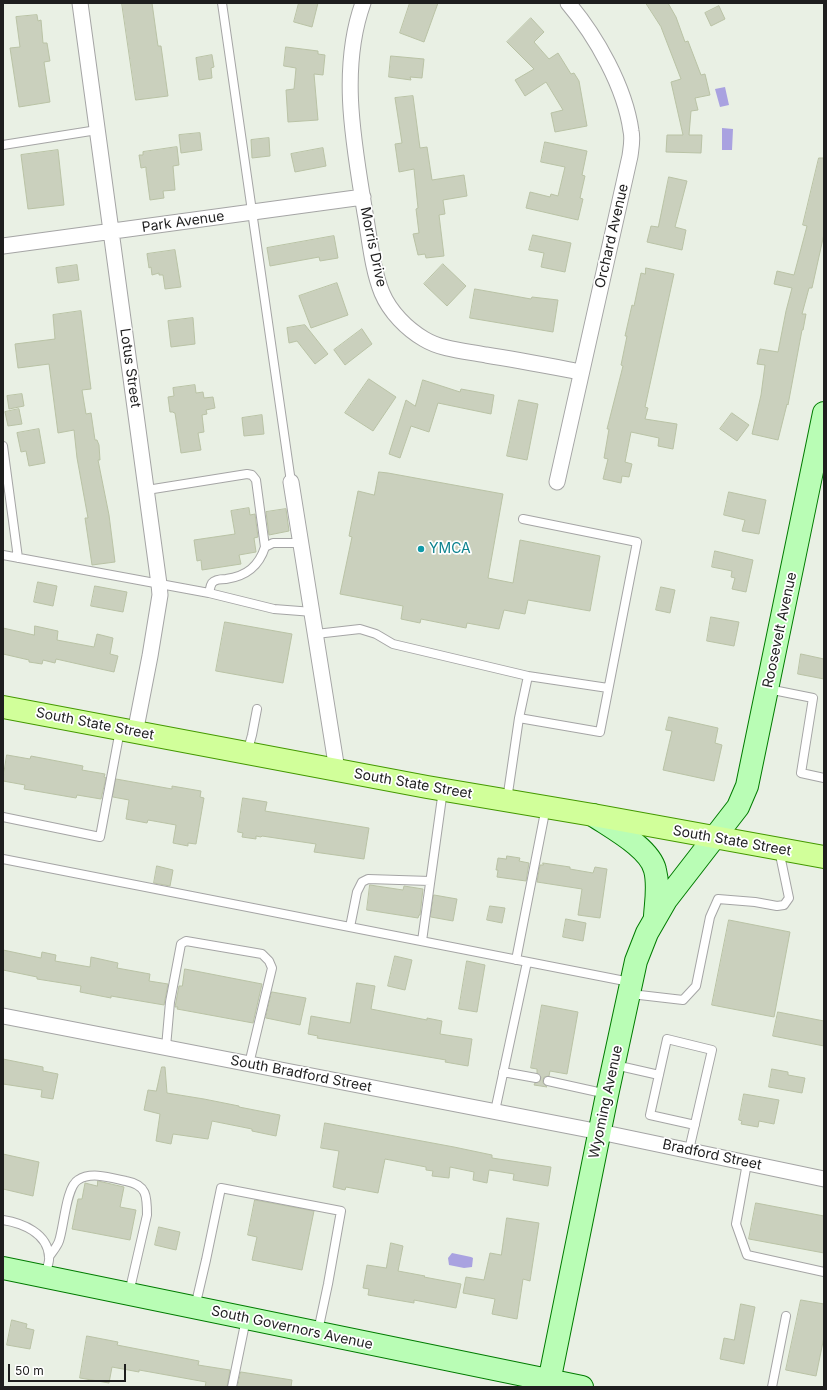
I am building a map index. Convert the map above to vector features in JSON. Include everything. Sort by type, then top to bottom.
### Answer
[{"type":"main road","name":"South State Street","points":[[3,707],[443,790],[593,815],[824,858]]},
{"type":"street","name":"Lotus Street","points":[[80,3],[160,595],[151,649],[127,731]]},
{"type":"street","name":"Morris Drive","points":[[363,3],[353,42],[350,77],[351,111],[374,267],[383,294],[407,328],[426,340],[450,348],[581,372]]},
{"type":"street","name":"Orchard Avenue","points":[[557,482],[630,156],[632,133],[626,106],[612,71],[598,47],[568,3]]},
{"type":"street","name":"Park Avenue","points":[[3,246],[363,197]]},
{"type":"street","name":"Roosevelt Avenue","points":[[713,837],[738,807],[747,786],[824,413]]},
{"type":"street","points":[[292,482],[337,770]]},
{"type":"street","points":[[593,815],[644,850],[651,860],[655,869],[657,891],[655,919]]},
{"type":"street","name":"Wyoming Avenue","points":[[549,1384],[630,988],[641,948],[666,900],[713,837]]},
{"type":"street","name":"South Bradford Street","points":[[3,1016],[600,1132]]},
{"type":"street","name":"Bradford Street","points":[[600,1132],[824,1179]]},
{"type":"street","name":"South Governors Avenue","points":[[3,1268],[47,1267],[129,1294],[318,1333],[549,1384],[582,1387]]},
{"type":"lane","points":[[222,3],[292,482]]},
{"type":"lane","points":[[3,145],[97,130]]},
{"type":"lane","points":[[3,446],[18,558]]},
{"type":"lane","points":[[147,490],[247,474],[252,475],[256,480],[265,547],[263,555],[257,565],[246,573],[217,580],[211,584],[209,592]]},
{"type":"lane","points":[[520,718],[600,732],[637,542],[523,519]]},
{"type":"lane","points":[[265,547],[273,543],[301,543]]},
{"type":"lane","points":[[3,555],[209,592],[274,609],[313,612]]},
{"type":"lane","points":[[316,634],[360,629],[376,634],[393,644],[528,676],[608,688]]},
{"type":"lane","points":[[506,801],[528,676]]},
{"type":"lane","points":[[767,689],[813,698],[801,773],[824,778]]},
{"type":"lane","points":[[247,753],[257,709]]},
{"type":"lane","points":[[3,817],[100,837],[127,731]]},
{"type":"lane","points":[[422,941],[443,790]]},
{"type":"lane","points":[[516,960],[546,807]]},
{"type":"lane","points":[[3,859],[527,962],[683,1000],[696,986],[710,917],[718,899],[755,902],[777,906],[784,905],[789,898],[779,849]]},
{"type":"lane","points":[[350,927],[357,892],[362,882],[368,879],[430,881]]},
{"type":"lane","points":[[166,1047],[170,1002],[181,944],[186,941],[262,954],[269,961],[272,968],[249,1064]]},
{"type":"lane","points":[[495,1111],[527,962]]},
{"type":"lane","points":[[689,1150],[695,1125],[712,1050],[667,1040],[650,1115],[695,1125]]},
{"type":"lane","points":[[614,1065],[659,1075]]},
{"type":"lane","points":[[503,1072],[536,1078]]},
{"type":"lane","points":[[548,1081],[608,1095]]},
{"type":"lane","points":[[747,1162],[736,1224],[747,1255],[824,1272]]},
{"type":"lane","points":[[47,1267],[59,1241],[71,1189],[77,1180],[87,1176],[99,1176],[136,1183],[145,1191],[147,1215],[129,1294]]},
{"type":"lane","points":[[195,1307],[222,1188],[340,1211],[318,1333]]},
{"type":"lane","points":[[3,1220],[16,1222],[28,1227],[38,1235],[45,1243],[47,1267]]},
{"type":"lane","points":[[772,1387],[786,1316]]},
{"type":"lane","points":[[232,1387],[246,1318]]},
{"type":"shaded area","points":[[725,87],[729,105],[720,107],[715,89]]},
{"type":"shaded area","points":[[722,128],[733,129],[732,150],[722,150]]},
{"type":"shaded area","points":[[452,1253],[473,1258],[472,1267],[464,1268],[449,1265],[448,1258]]},
{"type":"building","points":[[122,3],[152,3],[158,46],[161,46],[168,96],[136,100]]},
{"type":"building","points":[[299,3],[318,3],[312,27],[294,22]]},
{"type":"building","points":[[410,3],[438,3],[424,42],[400,33]]},
{"type":"building","points":[[646,3],[668,3],[676,17],[685,42],[688,41],[701,75],[705,74],[710,95],[695,98],[698,110],[691,111],[689,135],[702,135],[701,153],[666,152],[667,135],[683,135],[671,82],[681,79],[661,27]]},
{"type":"building","points":[[719,6],[725,19],[711,26],[705,13]]},
{"type":"building","points":[[37,15],[38,21],[41,20],[43,43],[47,43],[50,61],[44,62],[50,102],[19,107],[10,48],[20,47],[16,17]]},
{"type":"building","points":[[531,18],[544,32],[534,42],[549,59],[558,53],[571,74],[574,73],[579,81],[587,126],[555,132],[551,113],[563,110],[546,82],[525,96],[515,80],[534,69],[507,42]]},
{"type":"building","points":[[286,47],[318,51],[318,54],[325,55],[323,75],[314,74],[318,120],[288,122],[286,90],[294,89],[296,68],[284,66]]},
{"type":"building","points":[[212,55],[214,67],[211,68],[212,78],[199,80],[196,58]]},
{"type":"building","points":[[391,56],[424,59],[422,78],[410,77],[411,80],[389,77]]},
{"type":"building","points":[[413,96],[420,148],[427,147],[432,180],[464,175],[467,196],[443,200],[445,214],[439,215],[444,256],[426,258],[425,254],[418,255],[413,234],[419,233],[414,169],[399,172],[395,144],[402,143],[395,98]]},
{"type":"building","points":[[200,133],[202,150],[181,153],[179,135]]},
{"type":"building","points":[[269,138],[270,156],[252,158],[251,140]]},
{"type":"building","points":[[545,142],[587,151],[582,175],[585,176],[580,198],[583,199],[578,220],[526,208],[530,192],[550,197],[551,194],[558,196],[565,167],[541,162]]},
{"type":"building","points":[[177,147],[179,165],[173,166],[175,190],[163,191],[164,198],[150,200],[146,167],[141,168],[139,155],[143,155],[143,152]]},
{"type":"building","points":[[323,148],[326,166],[295,172],[291,154]]},
{"type":"building","points":[[58,150],[64,205],[28,209],[21,155]]},
{"type":"building","points":[[819,158],[824,158],[824,234],[812,288],[809,288],[802,314],[806,314],[788,405],[787,404],[778,440],[752,434],[761,395],[765,365],[757,364],[760,349],[778,352],[792,288],[774,284],[777,271],[794,275],[807,226],[803,225]]},
{"type":"building","points":[[669,177],[687,181],[675,227],[686,230],[682,250],[647,242],[651,226],[658,227]]},
{"type":"building","points":[[533,235],[571,243],[565,272],[541,267],[544,253],[529,250]]},
{"type":"building","points":[[334,236],[338,258],[320,261],[319,257],[270,266],[267,248]]},
{"type":"building","points":[[175,250],[181,287],[165,289],[163,275],[159,275],[159,273],[152,275],[151,267],[149,268],[147,254]]},
{"type":"building","points":[[443,264],[466,286],[447,306],[424,284]]},
{"type":"building","points":[[77,265],[79,280],[58,283],[56,268]]},
{"type":"building","points":[[646,268],[674,274],[645,407],[648,408],[645,419],[677,424],[673,449],[658,446],[659,438],[631,432],[625,462],[632,464],[629,477],[622,476],[621,483],[603,479],[608,459],[604,458],[609,429],[607,429],[623,366],[621,365],[627,336],[625,336],[632,305],[634,306],[641,273],[645,274]]},
{"type":"building","points":[[337,283],[348,315],[311,328],[299,296]]},
{"type":"building","points":[[475,289],[531,299],[532,297],[558,300],[553,332],[470,318]]},
{"type":"building","points":[[81,311],[91,389],[82,390],[86,414],[91,413],[95,440],[97,440],[99,445],[100,460],[98,460],[109,515],[115,562],[92,565],[85,518],[88,518],[77,458],[74,430],[58,433],[49,364],[18,368],[15,344],[55,339],[53,315]]},
{"type":"building","points":[[193,318],[195,344],[171,347],[168,321]]},
{"type":"building","points":[[305,325],[328,354],[315,364],[297,341],[289,343],[287,328]]},
{"type":"building","points":[[362,329],[372,344],[345,365],[334,350]]},
{"type":"building","points":[[369,379],[396,397],[373,431],[345,413]]},
{"type":"building","points":[[423,380],[460,392],[461,389],[494,395],[491,414],[438,403],[429,432],[411,426],[400,458],[389,454],[406,400],[415,406]]},
{"type":"building","points":[[195,385],[196,393],[203,392],[204,398],[213,397],[215,408],[206,410],[207,414],[202,415],[204,432],[198,433],[201,450],[181,453],[175,413],[170,412],[168,397],[174,396],[173,388]]},
{"type":"building","points":[[22,394],[24,406],[9,409],[7,396]]},
{"type":"building","points":[[519,400],[538,404],[527,460],[507,456]]},
{"type":"building","points":[[19,409],[22,424],[8,426],[5,412]]},
{"type":"building","points":[[732,413],[749,425],[737,441],[720,429]]},
{"type":"building","points":[[262,415],[264,434],[244,436],[242,418]]},
{"type":"building","points":[[39,429],[45,463],[29,466],[26,451],[21,452],[17,433]]},
{"type":"building","name":"YMCA","points":[[379,472],[503,494],[488,578],[513,583],[520,540],[600,556],[590,611],[528,600],[525,614],[504,610],[499,629],[467,623],[466,628],[421,619],[420,623],[401,619],[403,606],[340,594],[352,537],[349,536],[358,491],[374,495]]},
{"type":"building","points":[[729,492],[766,500],[759,534],[742,531],[745,520],[724,515]]},
{"type":"building","points":[[249,508],[250,515],[255,514],[258,537],[254,538],[256,552],[239,555],[241,564],[202,570],[201,560],[197,561],[194,540],[235,534],[231,511]]},
{"type":"building","points":[[286,509],[289,531],[269,535],[266,512]]},
{"type":"building","points":[[715,551],[753,560],[746,592],[732,589],[735,578],[731,577],[732,571],[712,567]]},
{"type":"building","points":[[38,582],[57,586],[53,606],[34,602]]},
{"type":"building","points":[[95,586],[127,592],[123,612],[91,606]]},
{"type":"building","points":[[661,587],[675,590],[670,613],[656,610]]},
{"type":"building","points":[[711,617],[739,622],[734,646],[707,641]]},
{"type":"building","points":[[225,622],[292,634],[283,683],[216,671]]},
{"type":"building","points":[[35,626],[58,631],[57,640],[94,647],[97,634],[113,638],[110,654],[118,656],[114,672],[56,659],[55,663],[43,660],[42,664],[29,662],[29,660],[3,654],[3,628],[34,635]]},
{"type":"building","points":[[801,654],[824,659],[824,679],[798,674]]},
{"type":"building","points":[[669,717],[718,728],[715,743],[722,745],[714,781],[663,770],[672,731],[666,730]]},
{"type":"building","points":[[7,755],[30,759],[31,756],[83,766],[82,770],[105,774],[104,777],[106,778],[101,799],[77,795],[76,798],[24,789],[25,785],[3,781]]},
{"type":"building","points":[[116,779],[172,789],[172,786],[201,791],[200,797],[204,798],[196,844],[188,843],[188,846],[173,843],[176,825],[148,820],[147,823],[126,819],[129,800],[113,797]]},
{"type":"building","points":[[243,798],[267,802],[265,811],[369,828],[364,859],[314,852],[316,844],[262,836],[256,836],[256,839],[242,837],[243,833],[238,832]]},
{"type":"building","points":[[507,856],[520,858],[519,861],[529,863],[526,881],[497,877],[498,870],[496,870],[498,858],[506,859]]},
{"type":"building","points":[[543,863],[570,867],[570,869],[593,873],[595,867],[607,869],[600,918],[578,915],[582,889],[537,882],[540,865],[543,865]]},
{"type":"building","points":[[157,866],[173,870],[170,886],[154,883]]},
{"type":"building","points":[[370,885],[403,890],[404,886],[423,889],[420,915],[418,918],[367,910]]},
{"type":"building","points":[[434,895],[457,899],[453,921],[431,917]]},
{"type":"building","points":[[490,906],[505,908],[502,923],[487,920]]},
{"type":"building","points":[[566,919],[586,923],[583,941],[563,937]]},
{"type":"building","points":[[729,920],[790,932],[774,1017],[712,1005]]},
{"type":"building","points":[[3,950],[41,958],[42,952],[56,955],[55,961],[90,967],[91,957],[118,963],[117,968],[150,974],[149,981],[168,984],[164,1005],[80,992],[81,986],[37,979],[37,977],[3,970]]},
{"type":"building","points":[[395,956],[412,960],[405,990],[388,986]]},
{"type":"building","points":[[467,961],[485,965],[477,1012],[459,1009]]},
{"type":"building","points":[[185,969],[262,984],[253,1023],[177,1009],[178,1007],[175,1007],[179,986],[182,986]]},
{"type":"building","points":[[357,983],[375,986],[371,1009],[427,1020],[427,1018],[442,1021],[440,1034],[472,1039],[468,1066],[445,1062],[446,1060],[317,1038],[318,1036],[308,1034],[311,1016],[350,1023]]},
{"type":"building","points":[[272,992],[306,998],[300,1025],[266,1018]]},
{"type":"building","points":[[542,1005],[578,1012],[567,1074],[550,1071],[549,1076],[544,1077],[543,1080],[543,1083],[547,1087],[534,1085],[540,1081],[541,1077],[537,1073],[537,1069],[531,1068]]},
{"type":"building","points":[[778,1012],[824,1021],[824,1046],[773,1036]]},
{"type":"building","points":[[3,1059],[43,1067],[43,1071],[58,1074],[53,1099],[41,1097],[42,1090],[3,1084]]},
{"type":"building","points":[[162,1067],[165,1067],[167,1093],[280,1115],[276,1136],[252,1131],[252,1129],[212,1121],[208,1139],[173,1134],[171,1144],[156,1141],[160,1114],[144,1110],[148,1090],[156,1091]]},
{"type":"building","points":[[772,1069],[788,1072],[788,1075],[805,1078],[802,1093],[769,1087]]},
{"type":"building","points":[[744,1094],[779,1100],[774,1124],[759,1121],[758,1127],[741,1124],[742,1121],[739,1120]]},
{"type":"building","points":[[325,1123],[454,1147],[492,1155],[492,1158],[551,1167],[548,1186],[513,1180],[514,1174],[489,1170],[487,1183],[473,1180],[474,1172],[450,1167],[449,1178],[432,1176],[433,1171],[426,1170],[426,1167],[385,1159],[378,1193],[346,1187],[345,1190],[333,1187],[339,1151],[321,1148]]},
{"type":"building","points":[[3,1154],[39,1162],[33,1196],[3,1189]]},
{"type":"building","points":[[98,1181],[124,1187],[120,1207],[136,1210],[130,1240],[72,1229],[78,1199],[82,1199],[85,1183],[97,1186]]},
{"type":"building","points":[[255,1200],[314,1211],[302,1270],[252,1260],[257,1237],[248,1235]]},
{"type":"building","points":[[756,1203],[824,1216],[824,1253],[749,1239]]},
{"type":"building","points":[[507,1218],[539,1223],[530,1281],[523,1279],[517,1319],[492,1314],[495,1299],[463,1293],[466,1277],[484,1280],[490,1253],[501,1255]]},
{"type":"building","points":[[159,1227],[180,1232],[176,1250],[155,1245]]},
{"type":"building","points":[[391,1243],[403,1246],[398,1271],[461,1284],[456,1308],[414,1300],[414,1303],[368,1295],[369,1289],[363,1288],[367,1265],[386,1268]]},
{"type":"building","points":[[801,1300],[824,1304],[824,1337],[816,1376],[786,1370]]},
{"type":"building","points":[[741,1304],[755,1307],[744,1364],[720,1359],[724,1338],[734,1340]]},
{"type":"building","points":[[12,1320],[27,1324],[26,1328],[34,1330],[30,1349],[7,1345]]},
{"type":"building","points":[[87,1336],[118,1342],[117,1345],[199,1361],[198,1365],[230,1370],[227,1387],[205,1387],[206,1382],[139,1370],[139,1372],[112,1367],[109,1383],[80,1378]]},
{"type":"building","points":[[241,1372],[292,1380],[291,1387],[238,1387]]},
{"type":"place","name":"YMCA","points":[[421,549]]}]
